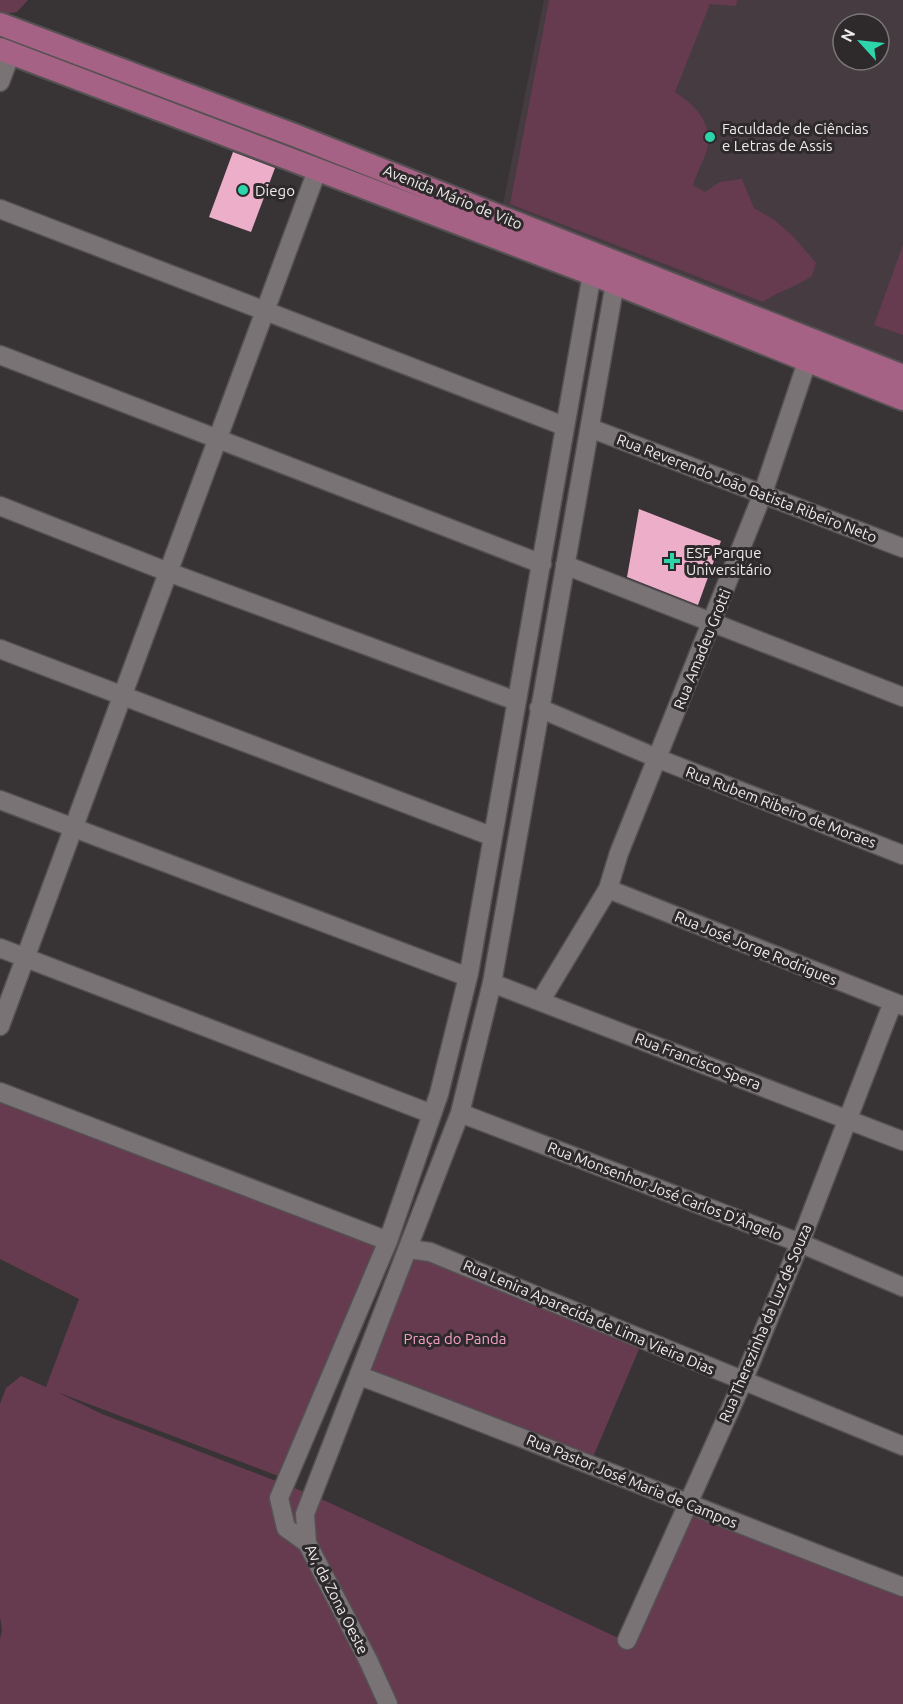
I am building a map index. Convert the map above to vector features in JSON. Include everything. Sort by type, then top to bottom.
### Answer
[{"type":"main road","name":"Avenida Mário de Vito","points":[[0,24],[226,121],[627,281],[806,361],[903,399]]},
{"type":"main road","name":"Avenida Mário de Vito","points":[[5,51],[226,121],[318,168],[592,274],[627,281],[814,340],[903,376]]},
{"type":"street","points":[[0,82],[5,51]]},
{"type":"street","points":[[0,1026],[318,168]]},
{"type":"street","points":[[0,209],[564,426]]},
{"type":"street","points":[[306,1543],[285,1528],[279,1498],[388,1241],[432,1114],[468,977],[491,836],[542,564],[592,274]]},
{"type":"street","name":"Av, da Zona Oeste","points":[[388,1704],[368,1660],[306,1543],[305,1514],[460,1113],[492,983],[590,428],[627,281]]},
{"type":"street","name":"Rua Amadeu Grotti","points":[[541,1000],[608,889],[619,853],[713,623],[763,493],[814,340]]},
{"type":"street","points":[[0,356],[542,564]]},
{"type":"street","name":"Rua Reverendo João Batista Ribeiro Neto","points":[[590,428],[903,548]]},
{"type":"street","points":[[0,506],[168,572],[516,701]]},
{"type":"street","points":[[565,565],[903,698]]},
{"type":"street","points":[[0,649],[491,836]]},
{"type":"street","name":"Rua Rubem Ribeiro de Moraes","points":[[516,701],[523,694],[529,693],[537,698],[539,708],[658,759],[903,855]]},
{"type":"street","points":[[0,800],[468,977]]},
{"type":"street","name":"Rua José Jorge Rodrigues","points":[[608,889],[898,1004]]},
{"type":"street","points":[[0,948],[432,1114]]},
{"type":"street","points":[[468,977],[472,989],[479,992],[487,990],[492,983]]},
{"type":"street","name":"Rua Francisco Spera","points":[[492,983],[903,1141]]},
{"type":"street","name":"Rua Therezinha da Luz de Souza","points":[[627,1640],[743,1381],[848,1118],[898,1004]]},
{"type":"street","points":[[0,1092],[388,1241]]},
{"type":"street","name":"Rua Monsenhor José Carlos D'Ângelo","points":[[460,1113],[800,1243],[903,1287]]},
{"type":"street","name":"Rua Lenira Aparecida de Lima Vieira Dias","points":[[388,1241],[388,1249],[392,1254],[403,1254],[408,1249],[430,1251],[903,1446]]},
{"type":"street","name":"Rua Pastor José Maria de Campos","points":[[360,1376],[565,1453],[686,1505],[903,1587]]},
{"type":"shaded area","name":"Faculdade de Ciências e Letras de Assis","points":[[544,0],[903,0],[903,368],[501,214]]},
{"type":"green space","points":[[0,0],[28,0],[17,12],[0,15]]},
{"type":"green space","points":[[549,0],[737,0],[736,6],[710,4],[675,92],[694,108],[704,120],[707,128],[707,150],[693,185],[705,192],[720,182],[742,179],[754,208],[773,219],[792,235],[816,263],[812,276],[763,302],[510,204]]},
{"type":"green space","points":[[903,245],[903,335],[874,325]]},
{"type":"green space","points":[[0,1098],[383,1246],[286,1479],[57,1392],[102,1414],[315,1496],[629,1643],[689,1508],[903,1589],[903,1704],[0,1704],[2,1630],[0,1617],[0,1404],[6,1388],[21,1376],[46,1387],[79,1299],[0,1259]]},
{"type":"green space","name":"Praça do Panda","points":[[406,1252],[643,1340],[590,1464],[360,1376]]},
{"type":"building","name":"Diego","points":[[233,152],[275,168],[251,232],[209,217]]},
{"type":"building","name":"ESF Parque Universitário","points":[[639,509],[721,541],[698,605],[627,577]]},
{"type":"place","name":"Faculdade de Ciências e Letras de Assis","points":[[710,137]]},
{"type":"place","name":"Diego","points":[[243,190]]},
{"type":"place","name":"ESF Parque Universitário","points":[[672,561]]}]
